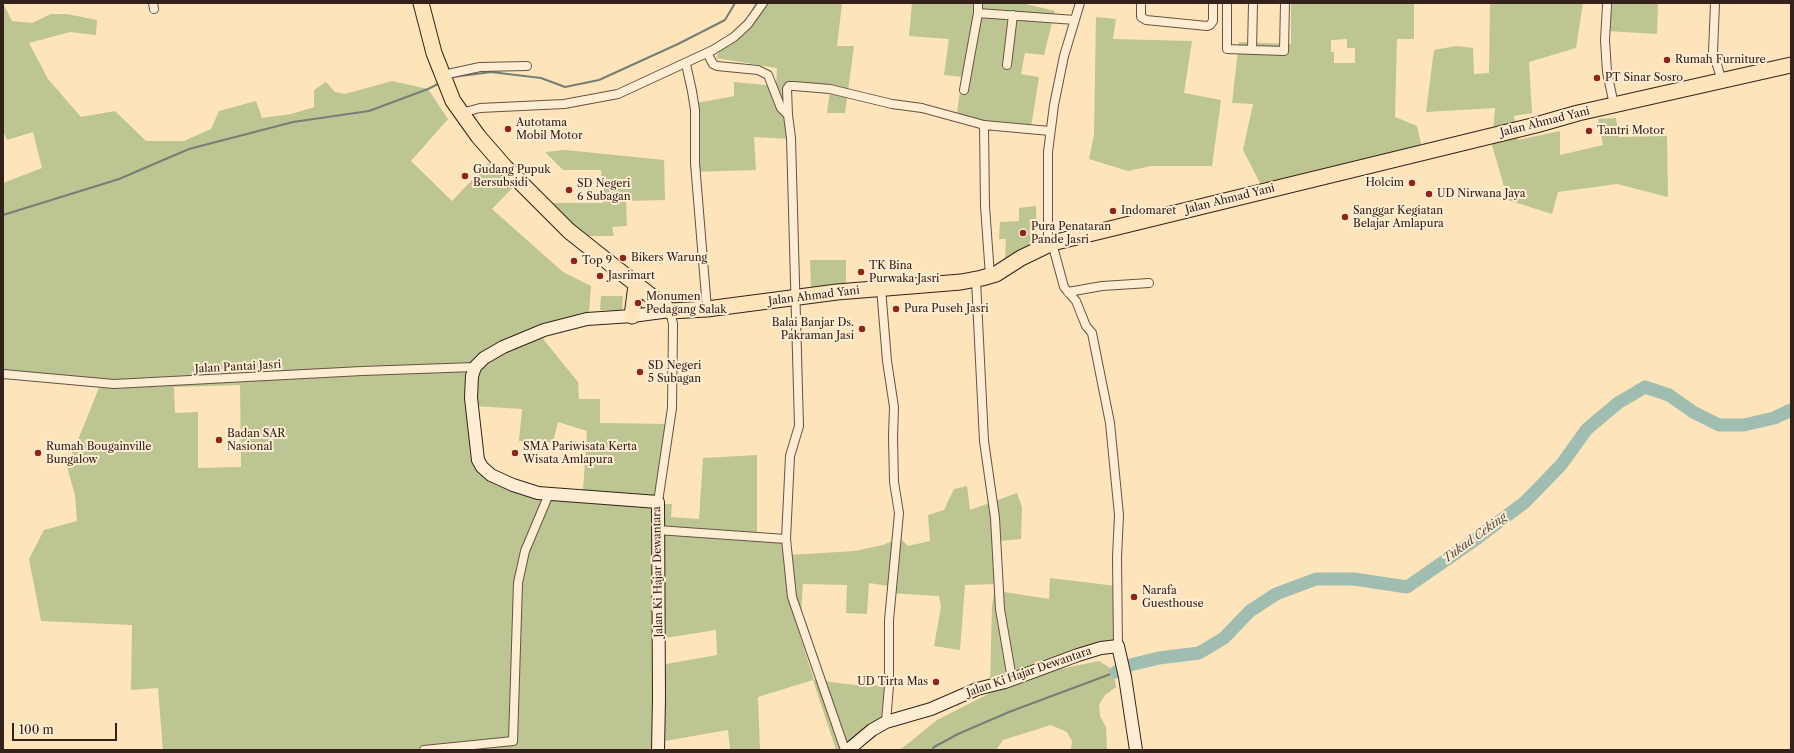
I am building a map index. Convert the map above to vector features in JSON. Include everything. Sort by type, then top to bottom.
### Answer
[{"type":"highway","points":[[421,3],[434,53],[444,77],[457,107],[478,136],[505,167],[564,226],[636,285],[670,310]]},
{"type":"highway","name":"Jalan Ahmad Yani","points":[[670,310],[707,309],[881,288],[961,282],[983,278],[1031,253],[1050,245],[1614,105],[1791,65]]},
{"type":"highway","points":[[632,316],[636,285]]},
{"type":"street","points":[[457,107],[480,108],[564,104],[611,96],[686,64],[734,37],[748,24],[763,3]]},
{"type":"street","points":[[964,90],[978,13],[978,3]]},
{"type":"street","points":[[1080,3],[1064,56],[1050,131],[1048,152],[1050,245],[1064,287],[1076,301],[1086,326],[1092,333],[1110,423],[1119,515],[1117,557],[1119,651],[1125,677],[1136,750]]},
{"type":"street","points":[[1141,3],[1141,17],[1146,20],[1207,26],[1213,21],[1213,3]]},
{"type":"street","points":[[1227,3],[1227,49],[1284,52],[1285,3]]},
{"type":"street","points":[[1252,50],[1253,3]]},
{"type":"street","points":[[1715,3],[1713,52],[1722,81]]},
{"type":"street","points":[[1607,5],[1605,40],[1607,72],[1614,105]]},
{"type":"street","points":[[978,13],[1075,20]]},
{"type":"street","points":[[1007,65],[1013,15]]},
{"type":"street","points":[[707,53],[715,66],[758,70],[768,75],[782,108],[788,115]]},
{"type":"street","points":[[686,64],[695,110],[695,163],[707,309]]},
{"type":"street","points":[[444,77],[480,67],[527,66]]},
{"type":"street","points":[[844,750],[792,597],[786,539],[790,456],[799,426],[791,138],[787,89],[789,86],[794,86],[830,89],[892,104],[922,108],[984,125],[1050,131]]},
{"type":"street","points":[[984,125],[983,429],[996,532],[998,587],[1012,679]]},
{"type":"street","points":[[1068,292],[1102,286],[1149,283]]},
{"type":"street","points":[[881,288],[887,361],[894,407],[894,482],[899,513],[890,620],[889,686],[886,722]]},
{"type":"street","points":[[475,367],[484,358],[503,347],[544,330],[587,319],[632,316],[670,310],[673,324],[672,408],[658,502]]},
{"type":"street","name":"Jalan Ki Hajar Dewantara","points":[[475,367],[472,376],[471,409],[478,460],[482,467],[491,475],[513,485],[538,493],[658,502],[658,750]]},
{"type":"street","name":"Jalan Pantai Jasri","points":[[3,374],[78,379],[114,384],[362,371],[475,367]]},
{"type":"street","points":[[424,750],[513,741],[518,583],[526,551],[549,494]]},
{"type":"street","points":[[657,530],[786,539]]},
{"type":"street","name":"Jalan Ki Hajar Dewantara","points":[[848,750],[872,730],[886,722],[916,714],[978,689],[1012,679],[1084,653],[1107,646],[1119,651]]},
{"type":"green space","points":[[3,3],[12,21],[32,23],[51,14],[67,14],[97,20],[96,35],[70,32],[29,43],[48,79],[81,117],[115,111],[146,141],[184,141],[211,129],[219,111],[256,101],[262,118],[291,114],[314,107],[314,90],[326,82],[335,92],[345,94],[392,81],[428,89],[448,119],[411,161],[452,201],[488,163],[515,185],[492,209],[563,272],[591,286],[588,323],[539,334],[578,382],[579,399],[600,399],[600,423],[667,424],[656,504],[672,504],[671,517],[699,519],[703,458],[757,455],[757,535],[788,534],[788,555],[855,551],[883,545],[900,538],[908,546],[930,541],[928,515],[944,510],[954,489],[967,486],[970,510],[1017,493],[1022,507],[1021,539],[999,541],[1004,592],[1049,599],[1050,578],[1116,586],[1115,629],[1112,644],[990,685],[992,607],[995,584],[965,585],[960,650],[934,646],[941,607],[939,596],[888,593],[889,586],[869,583],[867,614],[846,613],[847,585],[803,584],[801,614],[794,617],[814,680],[855,685],[888,686],[887,721],[866,729],[840,750],[836,750],[813,680],[758,697],[760,750],[730,750],[728,730],[653,743],[652,750],[163,750],[158,688],[131,690],[132,625],[41,621],[29,559],[44,530],[77,521],[75,495],[67,467],[101,383],[3,375],[3,183],[42,168],[33,132],[7,140],[3,131]],"holes":[[[240,385],[241,467],[198,468],[198,412],[175,413],[174,387]],[[473,406],[522,409],[519,441],[553,442],[558,422],[587,431],[583,491],[550,489],[520,483],[484,468]],[[716,630],[717,655],[655,666],[652,640]]]},
{"type":"green space","points":[[755,3],[842,3],[837,46],[854,46],[845,113],[827,113],[830,91],[790,88],[790,139],[754,137],[756,170],[693,172],[690,159],[696,103],[734,96],[734,82],[776,86],[777,68],[716,58],[726,38],[749,16]]},
{"type":"green space","points":[[912,3],[1022,3],[1055,11],[1044,55],[1025,53],[1021,74],[1039,77],[1030,133],[956,120],[962,77],[944,75],[949,39],[909,36]]},
{"type":"green space","points":[[1291,3],[1414,3],[1414,39],[1397,39],[1395,117],[1417,126],[1422,148],[1261,185],[1243,150],[1253,104],[1232,103],[1239,42],[1291,44]],"holes":[[[1347,39],[1347,48],[1355,48],[1355,63],[1334,63],[1334,52],[1331,52],[1331,40]]]},
{"type":"green space","points":[[1490,3],[1583,3],[1576,48],[1529,62],[1532,113],[1514,116],[1518,140],[1560,131],[1560,155],[1603,145],[1598,119],[1616,118],[1619,137],[1667,136],[1668,197],[1617,184],[1558,192],[1552,214],[1508,200],[1492,145],[1495,108],[1426,112],[1434,50],[1456,46],[1473,48],[1474,74],[1489,73]]},
{"type":"green space","points":[[1609,3],[1658,3],[1657,34],[1607,31]]},
{"type":"green space","points":[[1096,17],[1116,19],[1113,39],[1192,41],[1184,93],[1221,100],[1212,166],[1151,166],[1128,171],[1089,159],[1094,135]]},
{"type":"green space","points":[[565,150],[664,160],[665,200],[626,201],[627,226],[612,227],[614,236],[577,236],[547,212],[553,203],[602,203],[601,170],[563,170],[545,152]]},
{"type":"green space","points":[[1036,206],[1037,241],[1005,258],[1006,239],[999,239],[1000,222],[1019,221],[1019,208]]},
{"type":"green space","points":[[810,260],[846,260],[846,285],[811,288]]},
{"type":"green space","points":[[601,296],[623,296],[622,311],[600,310]]},
{"type":"green space","points":[[1099,661],[1113,670],[1116,687],[1105,695],[1099,705],[1100,716],[1106,727],[1107,750],[1071,750],[1072,741],[1067,732],[1051,725],[1003,740],[996,750],[900,750],[937,720],[998,689],[1050,671]]},
{"type":"waterway","points":[[453,77],[491,72],[541,78],[565,87],[599,80],[678,44],[725,20],[735,3]]},
{"type":"waterway","points":[[3,215],[119,179],[189,149],[293,122],[369,111],[440,83]]},
{"type":"waterway","name":"Tukad Ceking","points":[[1116,672],[1130,665],[1159,658],[1199,653],[1224,638],[1250,611],[1276,594],[1316,579],[1354,579],[1407,587],[1472,542],[1525,502],[1561,465],[1587,429],[1618,403],[1645,387],[1669,395],[1693,412],[1719,425],[1744,425],[1774,418],[1791,410]]},
{"type":"waterway","points":[[932,750],[934,747],[958,734],[1009,712],[1116,672]]},
{"type":"place","name":"Rumah Furniture","points":[[1667,60]]},
{"type":"place","name":"PT Sinar Sosro","points":[[1597,78]]},
{"type":"place","name":"Autotama Mobil Motor","points":[[508,129]]},
{"type":"place","name":"Tantri Motor","points":[[1589,131]]},
{"type":"place","name":"Gudang Pupuk Bersubsidi","points":[[465,176]]},
{"type":"place","name":"Holcim","points":[[1412,183]]},
{"type":"place","name":"SD Negeri 6 Subagan","points":[[569,190]]},
{"type":"place","name":"UD Nirwana Jaya","points":[[1429,194]]},
{"type":"place","name":"Indomaret","points":[[1113,211]]},
{"type":"place","name":"Sanggar Kegiatan Belajar Amlapura","points":[[1345,217]]},
{"type":"place","name":"Pura Penataran Pande Jasri","points":[[1023,233]]},
{"type":"place","name":"Bikers Warung","points":[[623,258]]},
{"type":"place","name":"Top 9","points":[[574,261]]},
{"type":"place","name":"TK Bina Purwaka Jasri","points":[[861,272]]},
{"type":"place","name":"Jasrimart","points":[[600,276]]},
{"type":"place","name":"Monumen Pedagang Salak","points":[[638,303]]},
{"type":"place","name":"Pura Puseh Jasri","points":[[896,309]]},
{"type":"place","name":"Balai Banjar Ds. Pakraman Jasi","points":[[862,329]]},
{"type":"place","name":"SD Negeri 5 Subagan","points":[[640,372]]},
{"type":"place","name":"Badan SAR Nasional","points":[[219,440]]},
{"type":"place","name":"Rumah Bougainville Bungalow","points":[[38,453]]},
{"type":"place","name":"SMA Pariwisata Kerta Wisata Amlapura","points":[[515,453]]},
{"type":"place","name":"Narafa Guesthouse","points":[[1134,597]]},
{"type":"place","name":"UD Tirta Mas","points":[[936,682]]}]
